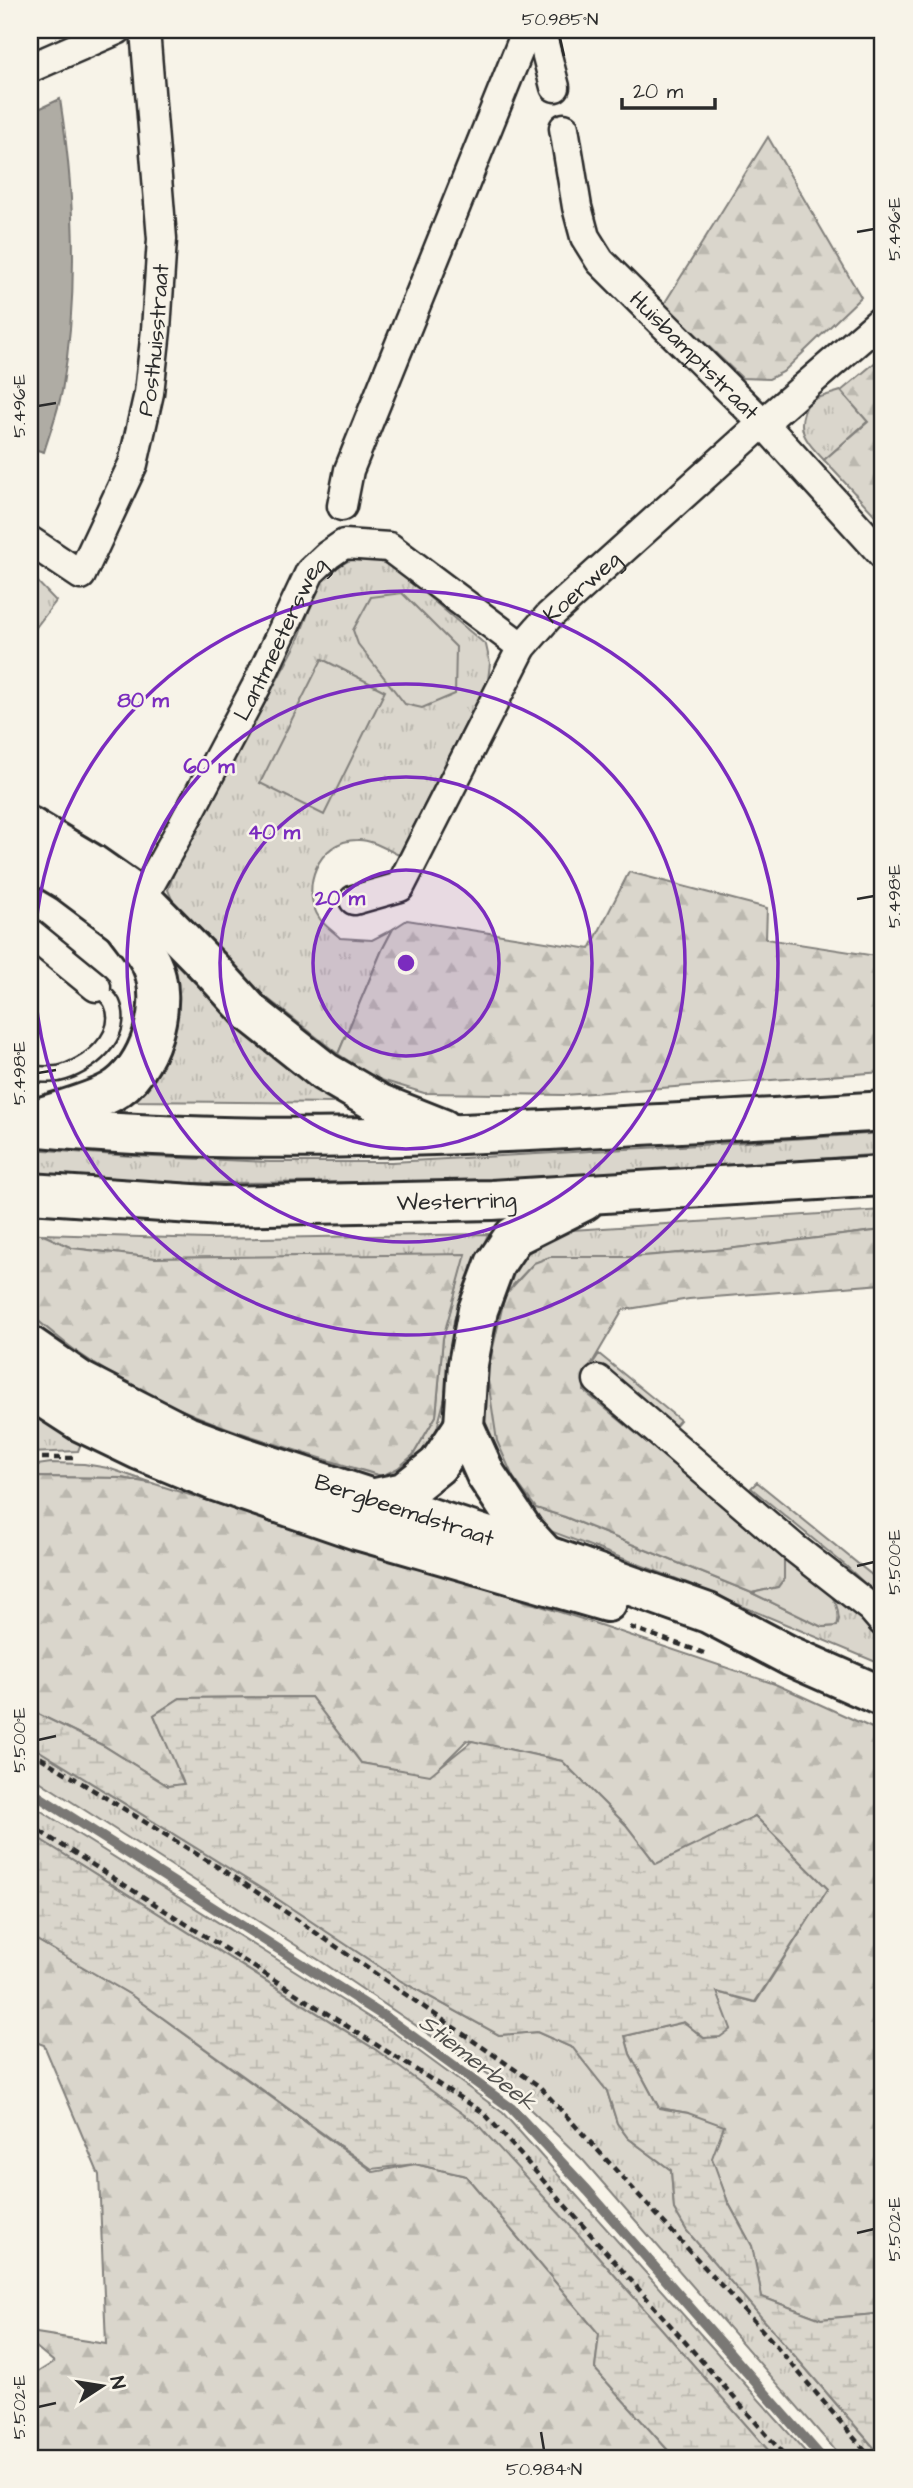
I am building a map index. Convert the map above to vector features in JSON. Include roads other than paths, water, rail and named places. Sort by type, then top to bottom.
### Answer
[{"type":"main road","points":[[30,827],[92,864],[132,911],[151,964],[159,1002],[151,1041],[140,1066],[112,1091],[30,1124]]},
{"type":"main road","points":[[30,859],[67,881],[132,911],[211,968],[252,1014],[326,1072],[380,1104],[458,1135]]},
{"type":"main road","points":[[30,1124],[113,1133],[355,1138],[458,1135],[883,1111]]},
{"type":"main road","name":"Westerring","points":[[30,1193],[222,1206],[492,1200],[883,1176]]},
{"type":"main road","points":[[545,1555],[523,1532],[486,1475],[464,1426],[468,1364],[478,1310],[495,1264],[514,1236],[599,1194]]},
{"type":"main road","name":"Bergbeemdstraat","points":[[30,1346],[82,1382],[187,1436],[545,1555],[708,1614],[790,1656],[883,1697]]},
{"type":"main road","name":"Bergbeemdstraat","points":[[30,1390],[81,1422],[130,1446],[212,1480],[357,1530],[790,1656]]},
{"type":"main road","points":[[278,1503],[370,1499],[404,1492],[439,1465],[464,1426]]},
{"type":"street","points":[[30,68],[117,30]]},
{"type":"street","name":"Posthuisstraat","points":[[30,541],[81,575],[133,464],[146,405],[156,330],[162,239],[145,30]]},
{"type":"street","points":[[342,506],[349,470],[527,30]]},
{"type":"street","points":[[534,30],[544,44],[555,87]]},
{"type":"street","name":"Huisbamptstraat","points":[[564,128],[585,237],[600,261],[763,422],[883,555]]},
{"type":"street","name":"Koerweg","points":[[354,900],[400,887],[522,647],[549,616],[763,422],[883,319]]},
{"type":"street","name":"Lantmeetersweg","points":[[132,911],[256,687],[310,572],[336,549],[344,544],[389,547],[522,647]]},
{"type":"street","points":[[30,933],[96,987]]},
{"type":"street","points":[[598,1380],[793,1547],[871,1608],[883,1622]]},
{"type":"lane","points":[[30,1074],[58,1074],[84,1063],[106,1045],[116,1019],[111,1002],[96,987]]},
{"type":"waterway","name":"Stiemerbeek","points":[[30,1791],[390,2020],[511,2108],[588,2191],[822,2458]]}]
